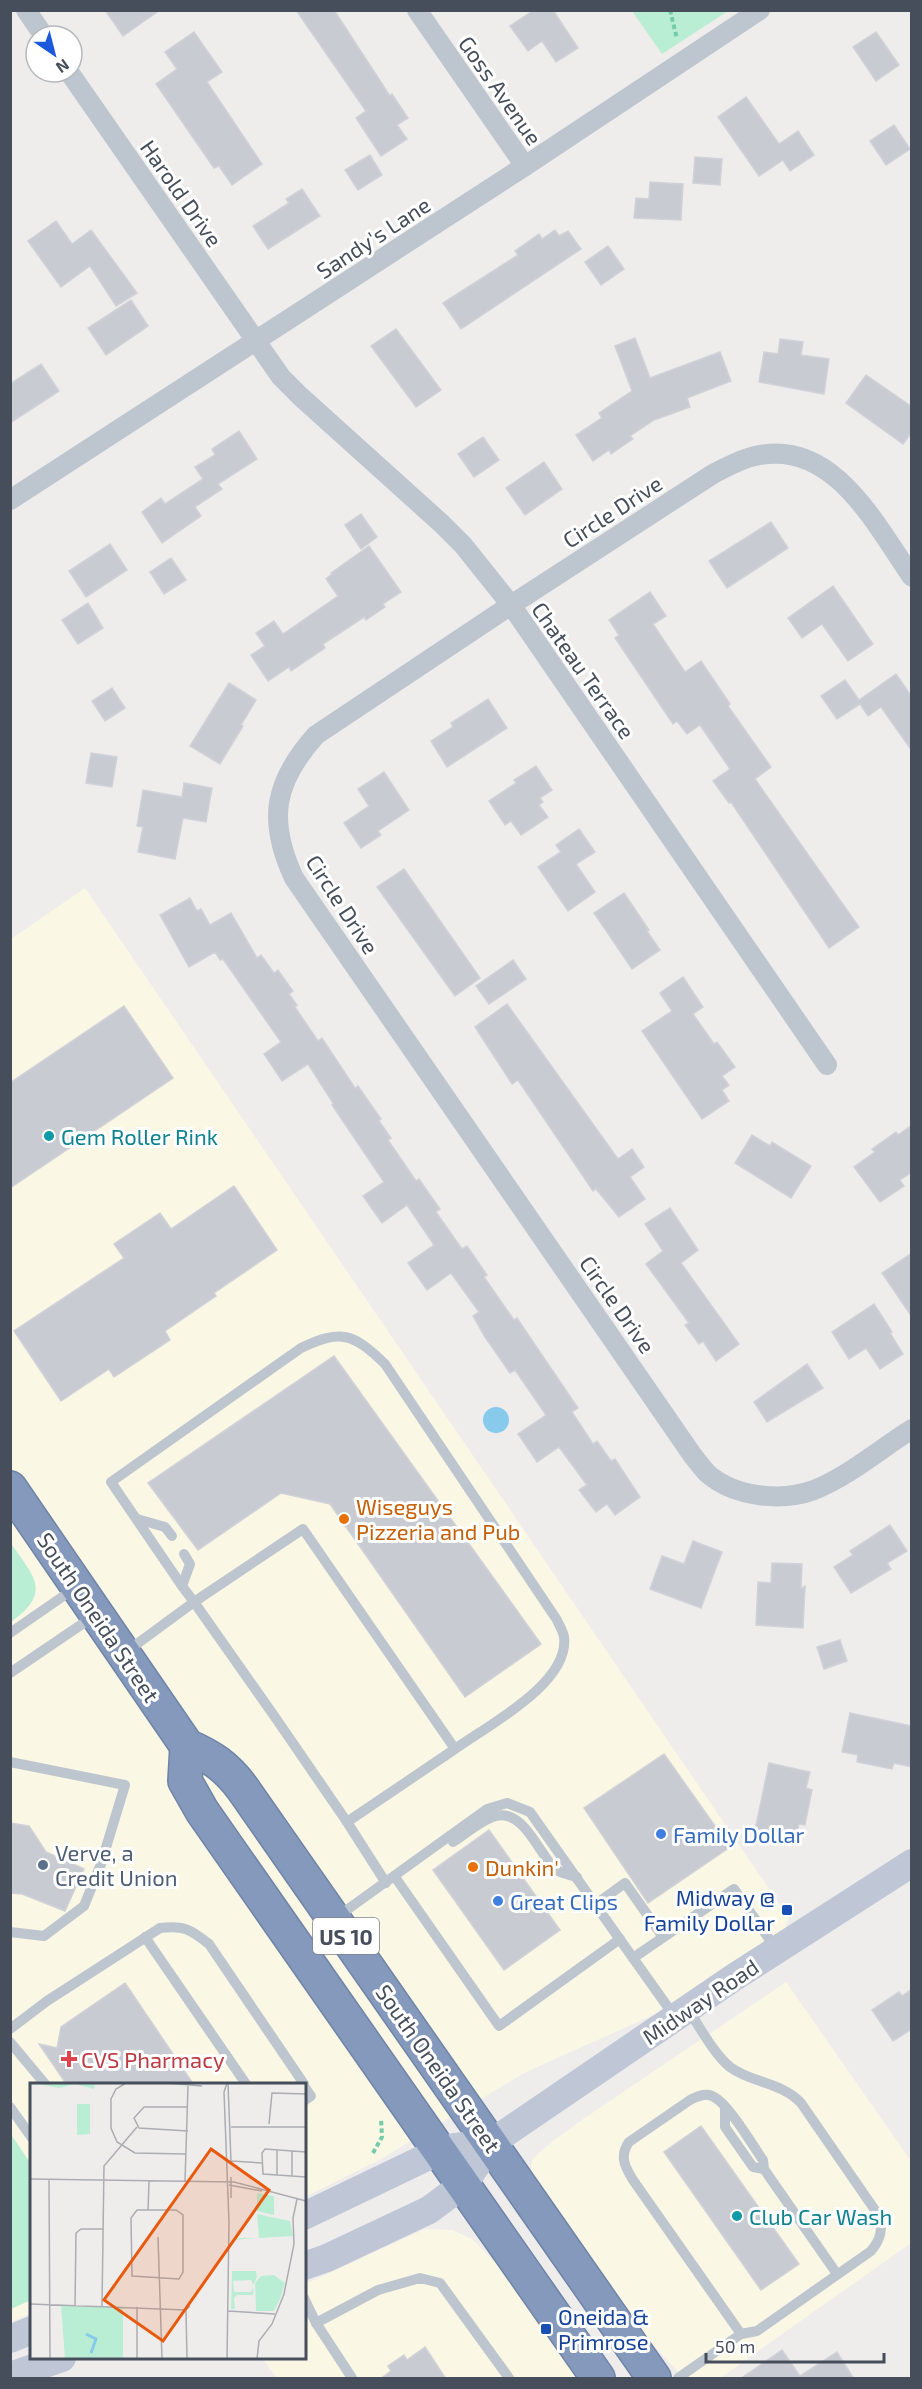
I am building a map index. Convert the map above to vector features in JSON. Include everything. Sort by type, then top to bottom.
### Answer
[{"type":"highway","name":"South Oneida Street","points":[[10,1488],[187,1746],[211,1757],[229,1771],[654,2379]]},
{"type":"highway","name":"US 10","points":[[187,1746],[185,1780],[194,1798],[598,2379]]},
{"type":"main road","name":"Midway Road","points":[[306,2265],[327,2258],[429,2210],[464,2184],[491,2143],[681,2013],[912,1863]]},
{"type":"main road","name":"Midway Road","points":[[306,2215],[439,2152],[455,2147],[491,2143]]},
{"type":"main road","points":[[10,2338],[30,2331]]},
{"type":"main road","points":[[10,2376],[59,2359]]},
{"type":"street","points":[[26,10],[36,24]]},
{"type":"street","name":"Goss Avenue","points":[[417,10],[525,166]]},
{"type":"street","name":"Sandy's Lane","points":[[10,500],[256,342],[760,10]]},
{"type":"street","name":"Harold Drive","points":[[77,84],[256,342]]},
{"type":"street","name":"Chateau Terrace","points":[[256,342],[281,377],[300,396],[405,489],[463,545],[511,605],[828,1065]]},
{"type":"street","name":"Circle Drive","points":[[912,577],[856,496],[834,475],[811,461],[774,453],[736,462],[713,474],[511,605],[316,735],[299,754],[288,773],[280,794],[277,817],[279,841],[294,878],[693,1456],[708,1474],[727,1486],[748,1493],[770,1496],[812,1490],[836,1479],[912,1429]]},
{"type":"lane","points":[[346,1822],[540,1689],[554,1672],[563,1654],[564,1636],[557,1620],[385,1364],[366,1346],[346,1336],[323,1337],[300,1348],[111,1482],[346,1822],[499,2026],[620,1939]]},
{"type":"lane","points":[[137,1519],[165,1527],[172,1536]]},
{"type":"lane","points":[[124,1654],[194,1602],[303,1529],[455,1749]]},
{"type":"lane","points":[[182,1586],[190,1564],[184,1554]]},
{"type":"lane","points":[[10,1633],[78,1586]]},
{"type":"lane","points":[[10,1673],[97,1614]]},
{"type":"lane","points":[[10,1762],[125,1785],[101,1864],[84,1906],[44,1936],[10,1932]]},
{"type":"lane","points":[[334,1919],[487,1809],[507,1803],[530,1812],[633,1958],[722,2059],[730,2067],[782,2089],[801,2103],[877,2213],[882,2231],[876,2245],[871,2251],[757,2331],[741,2334],[678,2379]]},
{"type":"lane","points":[[596,1904],[625,1883],[663,1937]]},
{"type":"lane","points":[[633,1958],[734,1889],[777,1950]]},
{"type":"lane","points":[[10,2029],[48,2001],[159,1928],[178,1926],[195,1933],[208,1944],[303,2083]]},
{"type":"lane","points":[[145,1937],[245,2083]]},
{"type":"lane","points":[[10,2042],[43,2083]]},
{"type":"lane","points":[[306,2088],[311,2096],[306,2100]]},
{"type":"lane","points":[[741,2334],[633,2180],[623,2160],[624,2149],[629,2142],[690,2100],[709,2095],[725,2107],[763,2160],[764,2169],[837,2274]]},
{"type":"lane","points":[[10,2108],[30,2135]]},
{"type":"lane","points":[[316,2323],[378,2290],[420,2278],[440,2283],[509,2379]]},
{"type":"lane","points":[[306,2302],[316,2323],[352,2379]]},
{"type":"path","points":[[670,10],[677,39],[687,58]]},
{"type":"path","points":[[367,2159],[375,2152],[382,2137],[382,2124],[378,2113]]},
{"type":"shaded area","points":[[85,888],[789,1918],[772,1962],[526,2072],[381,2159],[306,2196],[306,2083],[30,2083],[30,2313],[11,2322],[11,939]]},
{"type":"shaded area","points":[[786,1982],[911,2161],[911,2243],[720,2378],[684,2378],[609,2298],[533,2184],[531,2166],[533,2159],[576,2124]]},
{"type":"shaded area","points":[[425,2229],[452,2230],[472,2239],[496,2263],[582,2378],[277,2378],[263,2359],[306,2359],[306,2284]]},
{"type":"green space","points":[[632,11],[728,11],[662,54]]},
{"type":"green space","points":[[10,1542],[32,1575],[35,1584],[32,1602],[11,1622]]},
{"type":"green space","points":[[10,2133],[30,2163],[30,2300],[11,2309]]},
{"type":"water","points":[[496,1407],[505,1411],[509,1420],[505,1429],[496,1433],[487,1429],[483,1420],[487,1411]]},
{"type":"building","points":[[105,10],[160,10],[123,36]]},
{"type":"building","points":[[296,10],[334,10],[390,96],[392,94],[408,118],[397,125],[407,139],[381,156],[356,118],[366,111]]},
{"type":"building","points":[[534,10],[553,10],[578,48],[556,62],[542,41],[528,51],[510,26]]},
{"type":"building","points":[[194,32],[222,72],[207,82],[262,164],[232,185],[219,166],[214,168],[156,84],[177,69],[165,52]]},
{"type":"building","points":[[876,32],[899,65],[876,81],[853,47]]},
{"type":"building","points":[[746,97],[779,144],[798,131],[814,155],[790,171],[783,160],[759,176],[718,117]]},
{"type":"building","points":[[894,125],[910,149],[886,165],[870,141]]},
{"type":"building","points":[[370,155],[382,175],[358,190],[345,170]]},
{"type":"building","points":[[695,157],[722,159],[720,185],[693,183]]},
{"type":"building","points":[[650,182],[683,184],[681,220],[634,218],[636,198],[649,199]]},
{"type":"building","points":[[302,189],[320,216],[268,249],[253,226],[289,203],[286,199]]},
{"type":"building","points":[[56,221],[72,244],[91,230],[137,293],[116,306],[90,266],[61,287],[28,241]]},
{"type":"building","points":[[555,230],[559,236],[568,231],[581,249],[461,329],[443,303],[518,255],[515,251],[539,234],[542,239]]},
{"type":"building","points":[[608,246],[624,269],[601,285],[585,262]]},
{"type":"building","points":[[131,300],[148,326],[106,355],[88,328]]},
{"type":"building","points":[[396,329],[441,390],[416,407],[371,346]]},
{"type":"building","points":[[635,338],[650,378],[720,352],[731,381],[687,398],[690,407],[654,420],[630,436],[633,439],[611,454],[609,450],[593,461],[576,435],[602,418],[599,413],[632,391],[615,346]]},
{"type":"building","points":[[780,339],[803,342],[801,355],[829,359],[824,394],[759,382],[764,352],[778,354]]},
{"type":"building","points":[[41,364],[59,391],[10,423],[10,384]]},
{"type":"building","points":[[866,375],[912,407],[912,432],[903,444],[846,403]]},
{"type":"building","points":[[239,431],[257,459],[218,484],[222,489],[195,507],[201,516],[162,543],[142,512],[161,498],[165,504],[203,479],[195,467],[215,455],[212,449]]},
{"type":"building","points":[[483,437],[499,460],[474,477],[458,454]]},
{"type":"building","points":[[544,462],[562,489],[525,515],[506,488]]},
{"type":"building","points":[[361,514],[377,537],[361,549],[345,525]]},
{"type":"building","points":[[771,522],[788,548],[727,588],[709,561]]},
{"type":"building","points":[[110,544],[127,570],[86,597],[69,571]]},
{"type":"building","points":[[369,546],[401,592],[383,604],[385,607],[366,620],[364,617],[323,644],[325,648],[291,671],[289,667],[268,681],[251,655],[265,646],[256,633],[274,621],[283,634],[338,596],[326,579]]},
{"type":"building","points":[[171,558],[186,580],[164,594],[150,572]]},
{"type":"building","points":[[833,586],[873,644],[848,661],[822,624],[802,638],[788,618]]},
{"type":"building","points":[[650,592],[666,616],[653,624],[685,672],[701,661],[730,704],[728,706],[771,767],[755,779],[859,927],[829,948],[731,802],[729,803],[713,781],[730,769],[700,725],[687,734],[677,721],[673,724],[615,638],[619,635],[609,620]]},
{"type":"building","points":[[88,603],[103,628],[78,644],[62,620]]},
{"type":"building","points":[[896,674],[912,697],[912,751],[881,707],[868,716],[860,704],[837,719],[821,696],[845,680],[859,700]]},
{"type":"building","points":[[229,683],[256,700],[220,764],[190,746]]},
{"type":"building","points":[[112,688],[125,708],[105,721],[92,701]]},
{"type":"building","points":[[488,699],[507,728],[447,767],[431,741],[453,727],[451,723]]},
{"type":"building","points":[[91,753],[117,757],[112,787],[86,783]]},
{"type":"building","points":[[536,766],[552,790],[540,798],[543,802],[539,805],[548,817],[521,835],[511,821],[505,825],[489,801],[516,783],[514,780]]},
{"type":"building","points":[[384,772],[409,810],[378,831],[381,835],[361,848],[344,823],[369,806],[358,789]]},
{"type":"building","points":[[184,783],[212,788],[206,822],[183,818],[175,859],[138,852],[143,827],[137,826],[143,790],[182,797]]},
{"type":"building","points":[[579,829],[595,852],[576,864],[595,892],[568,911],[538,867],[561,852],[556,845]]},
{"type":"building","points":[[404,869],[480,978],[455,996],[377,887]]},
{"type":"building","points":[[624,893],[660,950],[632,969],[594,913]]},
{"type":"building","points":[[190,898],[197,911],[201,909],[210,925],[231,913],[257,958],[261,955],[274,973],[278,970],[293,991],[289,994],[297,1005],[295,1007],[318,1041],[322,1038],[355,1088],[358,1086],[381,1119],[379,1121],[391,1138],[388,1140],[416,1181],[419,1179],[440,1209],[436,1212],[462,1249],[467,1246],[487,1275],[484,1277],[514,1320],[517,1318],[578,1408],[572,1412],[593,1444],[597,1441],[611,1461],[615,1459],[640,1497],[615,1515],[607,1504],[596,1512],[579,1490],[587,1485],[559,1447],[537,1462],[518,1434],[546,1415],[515,1370],[510,1373],[485,1337],[473,1316],[479,1312],[451,1273],[427,1290],[408,1263],[434,1245],[407,1205],[382,1223],[363,1196],[384,1182],[332,1105],[333,1103],[308,1064],[282,1081],[264,1054],[281,1042],[223,959],[220,960],[215,952],[189,967],[160,915]]},
{"type":"building","points":[[513,960],[526,979],[489,1004],[476,986]]},
{"type":"building","points":[[683,977],[703,1007],[693,1014],[714,1044],[717,1042],[735,1067],[722,1076],[729,1085],[722,1090],[729,1101],[702,1119],[642,1031],[672,1011],[660,993]]},
{"type":"building","points":[[507,1004],[618,1159],[632,1149],[644,1167],[630,1177],[645,1199],[619,1217],[596,1189],[593,1191],[518,1080],[512,1084],[475,1027]]},
{"type":"building","name":"Gem Roller Rink","points":[[124,1006],[173,1078],[10,1188],[10,1083]]},
{"type":"building","points":[[912,1125],[912,1172],[900,1180],[904,1186],[880,1202],[854,1167],[875,1152],[872,1149],[896,1132],[898,1135]]},
{"type":"building","points":[[752,1135],[770,1146],[772,1142],[811,1166],[791,1198],[735,1163]]},
{"type":"building","points":[[234,1186],[277,1250],[214,1293],[216,1296],[165,1331],[170,1340],[114,1377],[109,1369],[61,1401],[14,1331],[124,1258],[114,1244],[160,1213],[171,1229]]},
{"type":"building","points":[[670,1208],[698,1250],[681,1263],[739,1344],[716,1361],[703,1341],[699,1344],[685,1325],[689,1323],[646,1264],[663,1251],[645,1224]]},
{"type":"building","points":[[912,1253],[912,1317],[882,1273]]},
{"type":"building","points":[[874,1304],[903,1354],[880,1369],[866,1348],[849,1359],[832,1332]]},
{"type":"building","points":[[334,1356],[541,1644],[465,1697],[330,1504],[281,1493],[198,1550],[148,1483]]},
{"type":"building","points":[[807,1364],[823,1388],[767,1422],[754,1402]]},
{"type":"building","points":[[890,1525],[907,1551],[887,1563],[891,1569],[851,1593],[834,1567],[853,1555],[850,1551]]},
{"type":"building","points":[[693,1541],[722,1552],[701,1608],[650,1589],[662,1556],[684,1564]]},
{"type":"building","points":[[772,1563],[802,1564],[801,1589],[805,1586],[803,1628],[756,1625],[758,1582],[771,1583]]},
{"type":"building","points":[[840,1640],[847,1661],[824,1669],[817,1647]]},
{"type":"building","points":[[850,1713],[912,1726],[912,1767],[894,1763],[892,1769],[857,1762],[858,1755],[842,1752]]},
{"type":"building","name":"Family Dollar","points":[[664,1754],[730,1847],[648,1903],[584,1808]]},
{"type":"building","points":[[769,1763],[810,1772],[806,1788],[812,1790],[805,1825],[799,1824],[794,1843],[754,1835]]},
{"type":"building","name":"Verve, a Credit Union","points":[[10,1823],[29,1826],[46,1852],[84,1869],[65,1911],[22,1894],[10,1893]]},
{"type":"building","points":[[489,1830],[560,1930],[504,1970],[433,1870]]},
{"type":"building","name":"CVS Pharmacy","points":[[125,1983],[193,2083],[66,2083],[39,2044],[57,2048],[61,2027]]},
{"type":"building","points":[[912,1989],[912,2029],[893,2041],[872,2010],[899,1992],[902,1996]]},
{"type":"building","name":"Club Car Wash","points":[[701,2126],[799,2264],[761,2290],[664,2152]]},
{"type":"building","points":[[425,2347],[446,2379],[380,2379],[391,2371],[388,2366],[404,2355],[407,2360]]},
{"type":"building","points":[[782,2350],[800,2376],[837,2352],[854,2379],[740,2379]]},
{"type":"place","name":"Gem Roller Rink","points":[[49,1136]]},
{"type":"place","name":"Wiseguys Pizzeria and Pub","points":[[344,1519]]},
{"type":"place","name":"Family Dollar","points":[[661,1834]]},
{"type":"place","name":"Verve, a Credit Union","points":[[43,1865]]},
{"type":"place","name":"Dunkin'","points":[[473,1867]]},
{"type":"place","name":"Great Clips","points":[[498,1901]]},
{"type":"place","name":"Midway @ Family Dollar","points":[[787,1910]]},
{"type":"place","name":"CVS Pharmacy","points":[[69,2059]]},
{"type":"place","name":"Club Car Wash","points":[[737,2216]]},
{"type":"place","name":"Oneida & Primrose","points":[[546,2329]]}]
